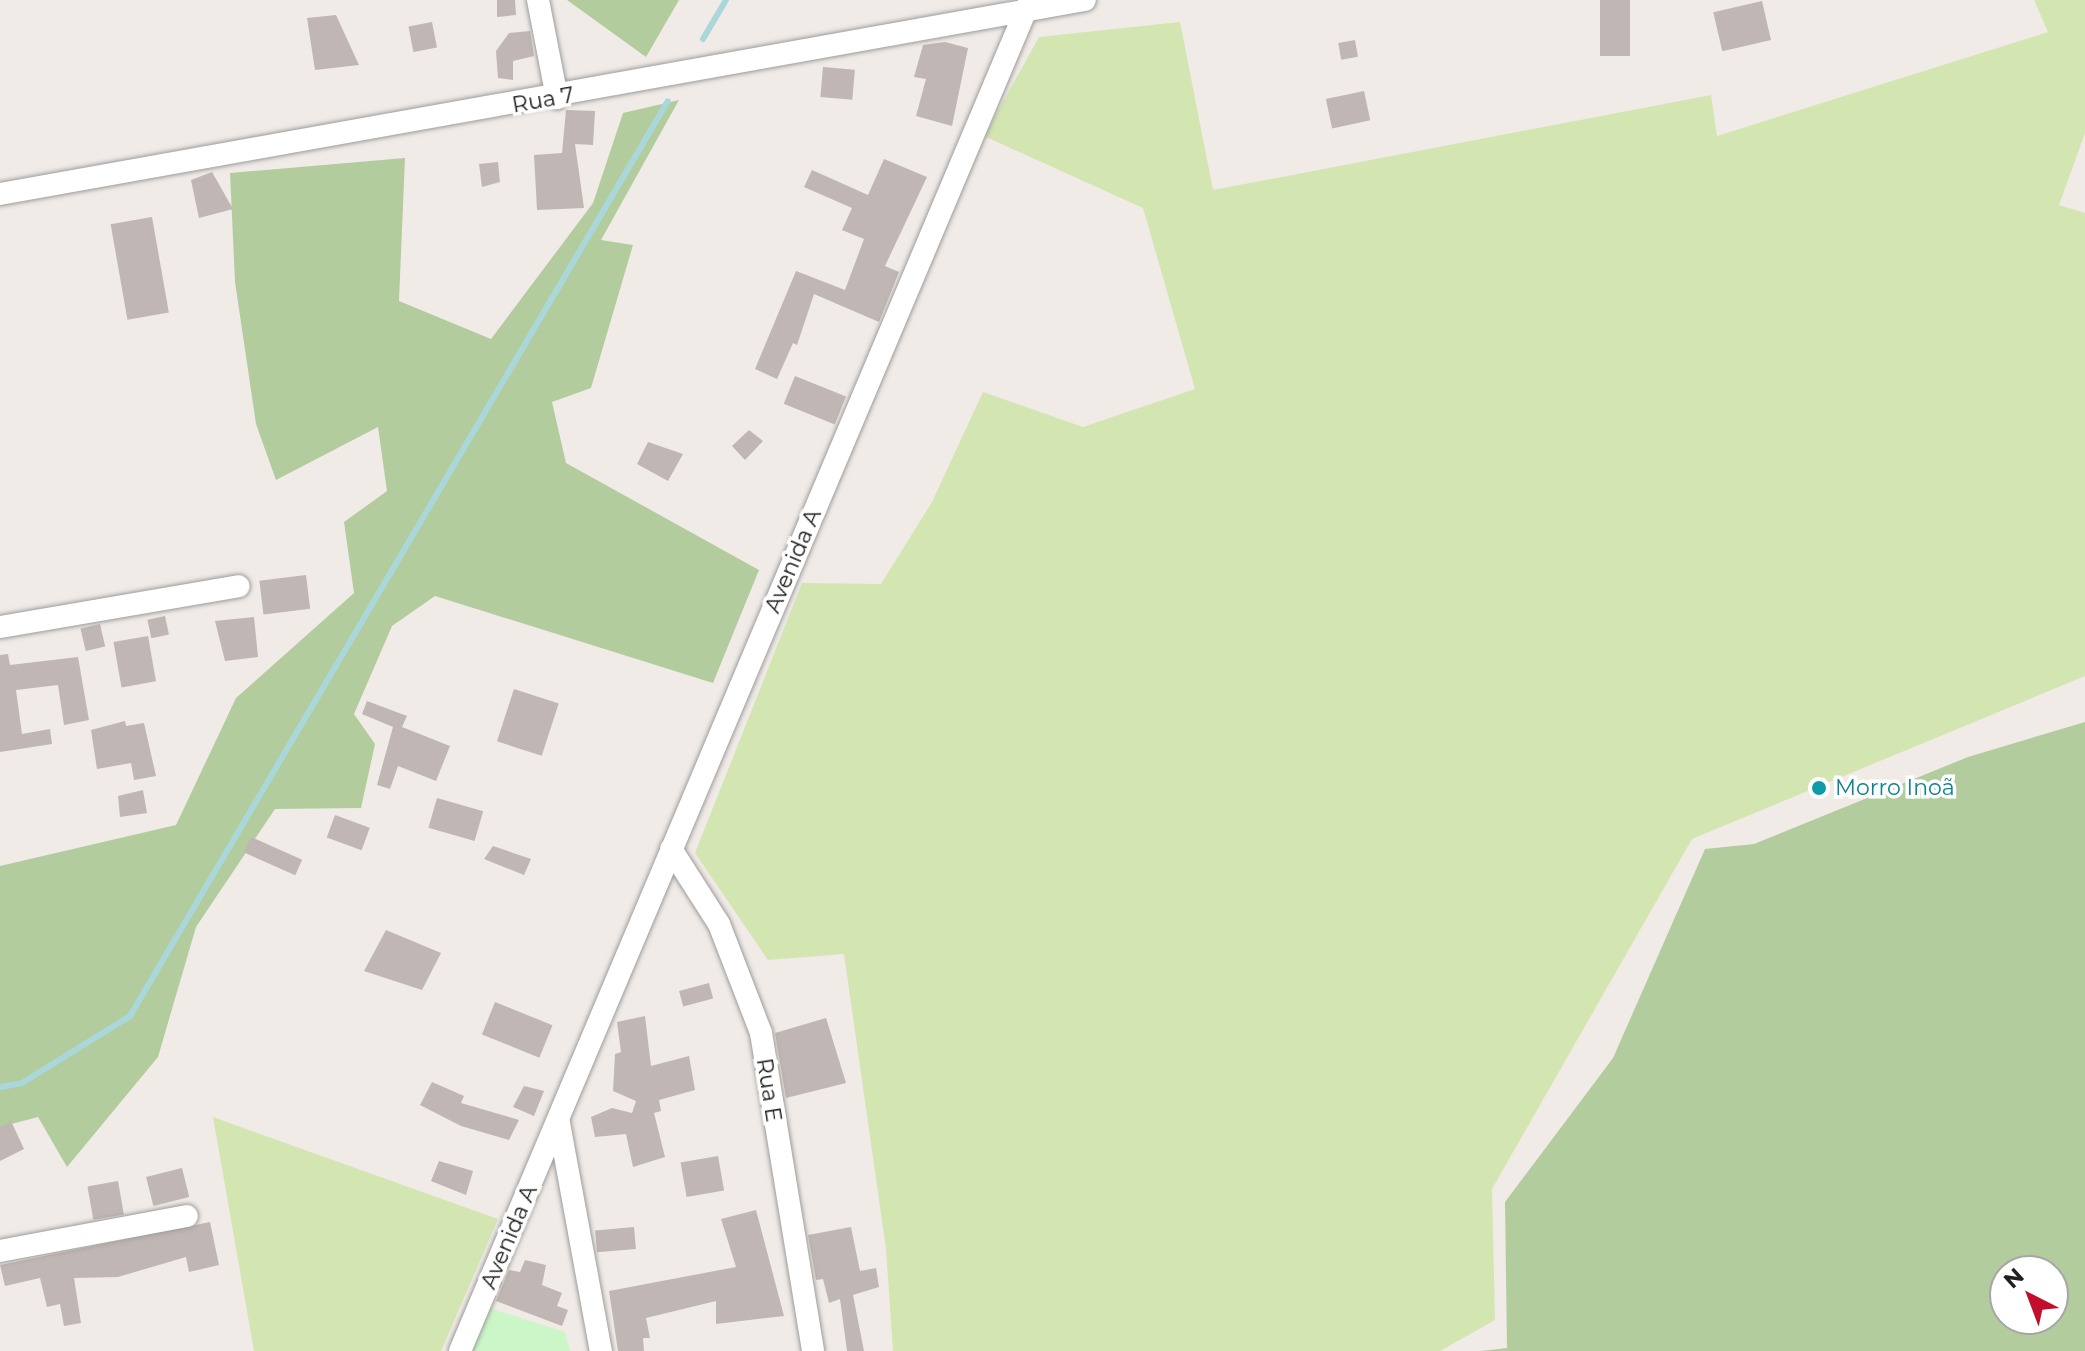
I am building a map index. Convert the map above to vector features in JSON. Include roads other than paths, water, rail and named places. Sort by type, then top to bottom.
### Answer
[{"type":"street","points":[[538,0],[557,98]]},
{"type":"street","name":"Rua 7","points":[[0,194],[557,98],[1028,5],[1085,0]]},
{"type":"street","name":"Avenida A","points":[[460,1351],[559,1123],[671,849],[1028,5]]},
{"type":"street","points":[[0,627],[239,586]]},
{"type":"street","name":"Rua E","points":[[671,849],[719,924],[761,1033],[813,1351]]},
{"type":"street","name":"Avenida A","points":[[559,1123],[601,1351]]},
{"type":"street","points":[[0,1251],[187,1216]]},
{"type":"waterway","points":[[703,39],[726,0]]},
{"type":"waterway","points":[[0,1087],[22,1083],[130,1016],[668,101]]},
{"type":"place","name":"Morro Inoã","points":[[1819,788]]}]
